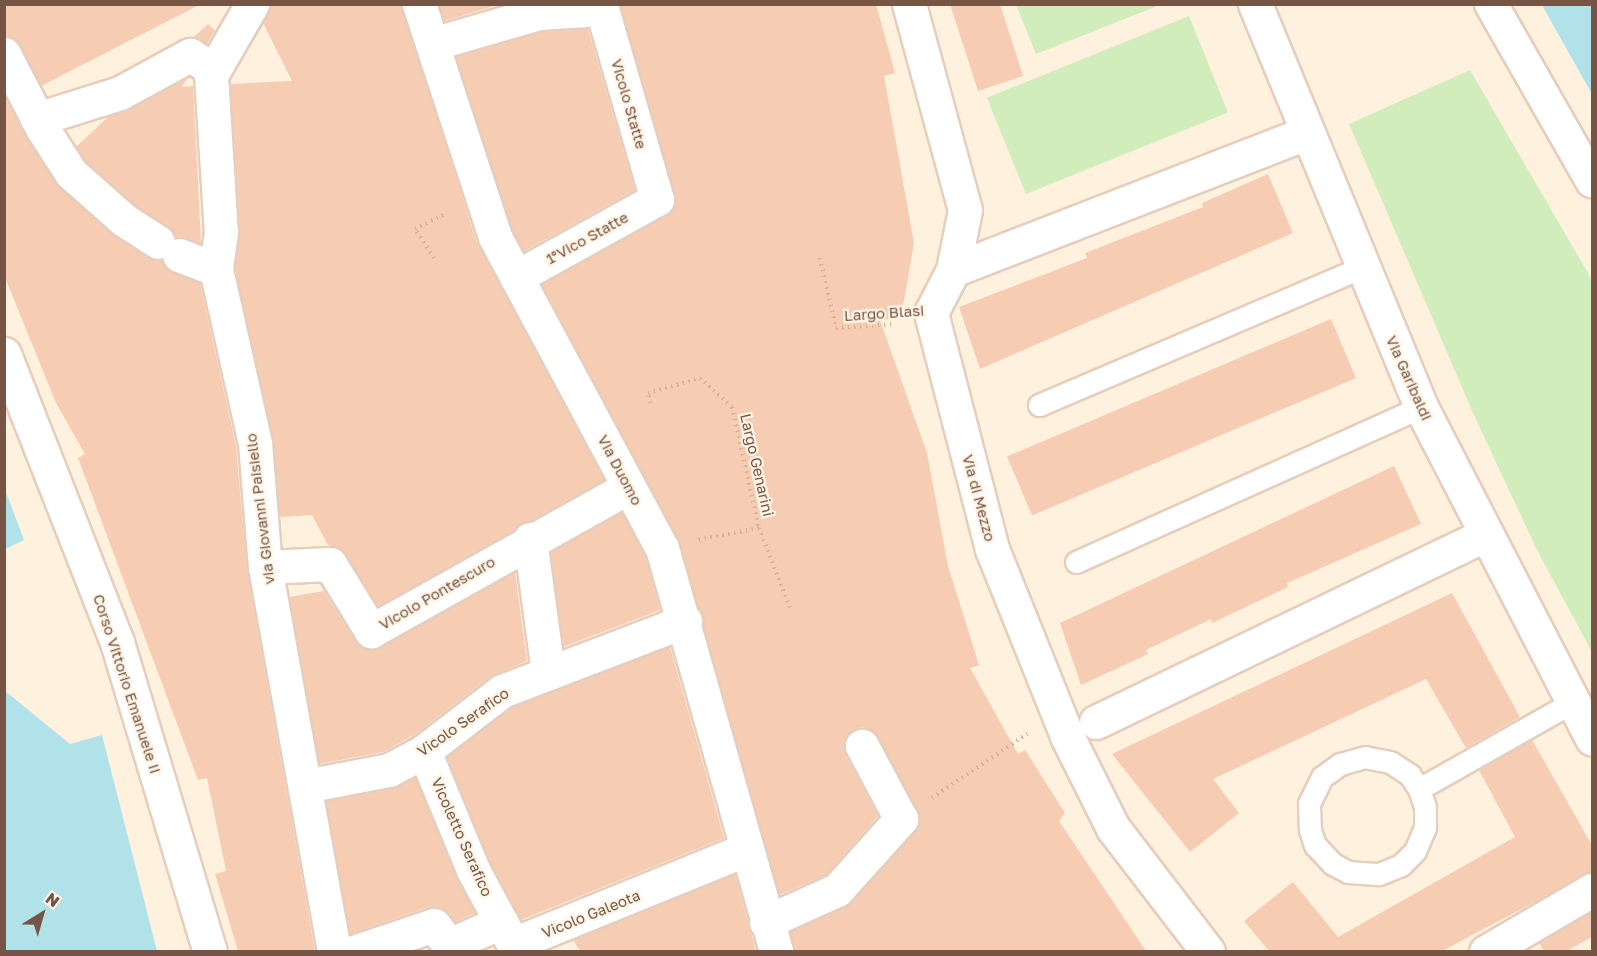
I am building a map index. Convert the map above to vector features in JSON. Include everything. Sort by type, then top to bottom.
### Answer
[{"type":"street","name":"via Giovanni Paisiello","points":[[252,4],[211,75],[221,232],[216,269],[255,443],[265,567],[334,951]]},
{"type":"street","name":"Via Duomo","points":[[419,4],[480,197],[495,237],[662,548],[685,621],[744,850],[771,937]]},
{"type":"street","name":"Via di Mezzo","points":[[909,4],[965,210],[953,270],[931,313],[992,549],[1067,736],[1113,828],[1208,951]]},
{"type":"street","name":"Via Garibaldi","points":[[1255,4],[1420,406],[1485,535],[1593,738]]},
{"type":"street","points":[[1491,4],[1593,181]]},
{"type":"street","name":"Vicolo Statte","points":[[432,44],[539,13],[602,9],[657,200]]},
{"type":"street","points":[[4,54],[37,119],[71,173],[124,220],[168,248],[216,269]]},
{"type":"street","points":[[37,119],[120,93],[190,55],[214,70]]},
{"type":"street","points":[[953,270],[1307,133]]},
{"type":"street","name":"1°Vico Statte","points":[[516,277],[657,200]]},
{"type":"street","name":"Corso Vittorio Emanuele II","points":[[4,354],[117,642],[210,951]]},
{"type":"street","name":"Vicolo Pontescuro","points":[[265,567],[330,564],[372,631],[530,539],[629,487]]},
{"type":"street","points":[[1096,722],[1485,535]]},
{"type":"street","points":[[530,539],[548,673]]},
{"type":"street","name":"Vicolo Serafico","points":[[305,786],[389,770],[424,751],[502,691],[685,621]]},
{"type":"street","points":[[771,937],[837,890],[902,819],[862,746]]},
{"type":"street","name":"Vicoletto Serafico","points":[[424,751],[473,870],[501,922]]},
{"type":"street","name":"Vicolo Galeota","points":[[501,922],[513,944],[744,850]]},
{"type":"street","points":[[1486,951],[1593,890]]},
{"type":"street","points":[[354,951],[434,925],[449,945],[501,922]]},
{"type":"lane","points":[[1039,405],[1362,267]]},
{"type":"lane","points":[[1076,562],[1420,406]]},
{"type":"lane","points":[[1419,789],[1573,702]]},
{"type":"lane","points":[[1365,757],[1390,762],[1410,775],[1419,789],[1425,807],[1425,827],[1415,851],[1401,865],[1379,874],[1348,872],[1333,864],[1315,845],[1310,831],[1309,804],[1322,777],[1340,764],[1365,757]]},
{"type":"path","points":[[434,258],[415,229],[480,197]]},
{"type":"path","name":"Largo Blasi","points":[[820,258],[836,328],[933,322]]},
{"type":"path","name":"Largo Genarini","points":[[650,404],[648,393],[700,378],[732,407],[759,528],[790,608]]},
{"type":"path","name":"Largo Genarini","points":[[662,548],[759,528]]},
{"type":"path","points":[[902,819],[1031,731],[1044,750],[1067,736]]},
{"type":"green space","points":[[1016,5],[1160,5],[1036,54]]},
{"type":"green space","points":[[1189,16],[1228,112],[1026,194],[987,98]]},
{"type":"green space","points":[[1470,70],[1592,280],[1592,652],[1536,548],[1473,413],[1349,124]]},
{"type":"water","points":[[1546,5],[1592,5],[1592,94],[1543,7]]},
{"type":"water","points":[[4,487],[24,540],[5,549],[4,549]]},
{"type":"water","points":[[4,690],[70,744],[102,735],[157,951],[5,951]]},
{"type":"building","points":[[4,4],[201,4],[41,86],[20,45],[4,35]]},
{"type":"building","points":[[271,4],[401,4],[477,243],[604,480],[378,606],[346,554],[328,545],[312,515],[280,517],[273,439],[235,268],[240,231],[230,84],[292,81],[263,23]]},
{"type":"building","points":[[439,4],[501,4],[444,21]]},
{"type":"building","points":[[620,4],[876,4],[895,73],[884,76],[914,243],[901,318],[880,320],[927,453],[948,566],[979,665],[970,668],[1018,754],[1025,750],[1065,813],[1059,821],[1146,951],[794,951],[790,932],[851,903],[915,832],[920,821],[878,737],[863,727],[854,729],[846,737],[845,754],[878,816],[826,875],[779,895],[680,543],[542,284],[666,215],[675,203]]},
{"type":"building","points":[[950,4],[1000,4],[1023,76],[978,91]]},
{"type":"building","points":[[208,24],[215,30],[207,44],[194,37]]},
{"type":"building","points":[[588,29],[635,190],[524,251],[512,230],[456,57],[542,32]]},
{"type":"building","points":[[188,78],[181,87],[193,86],[201,243],[175,237],[169,227],[135,205],[85,161],[76,147],[109,116]]},
{"type":"building","points":[[4,96],[59,187],[114,236],[148,258],[161,260],[172,272],[200,283],[236,446],[247,570],[315,951],[238,951],[215,874],[226,871],[207,778],[198,780],[78,458],[85,454],[56,403],[4,275]]},
{"type":"building","points":[[1268,174],[1293,233],[980,369],[959,307],[1087,258],[1085,253],[1203,207],[1202,203]]},
{"type":"building","points":[[1331,319],[1356,378],[1032,515],[1007,457]]},
{"type":"building","points":[[1394,466],[1421,524],[1287,583],[1288,587],[1212,623],[1211,619],[1146,650],[1148,654],[1081,685],[1060,623]]},
{"type":"building","points":[[622,513],[645,555],[660,610],[563,647],[551,552]]},
{"type":"building","points":[[515,572],[527,661],[491,676],[414,735],[383,752],[319,764],[289,597],[324,591],[355,641],[372,650]]},
{"type":"building","points":[[1452,593],[1520,717],[1466,748],[1426,679],[1213,779],[1239,813],[1190,852],[1112,754]]},
{"type":"building","points":[[670,647],[724,838],[521,920],[490,862],[447,757],[511,708]]},
{"type":"building","points":[[1532,740],[1593,847],[1593,871],[1442,951],[1269,951],[1244,921],[1293,882],[1338,937],[1515,837],[1479,770]]},
{"type":"building","points":[[415,777],[475,913],[455,922],[440,907],[429,907],[350,934],[326,801],[393,788]]},
{"type":"building","points":[[735,874],[756,951],[580,951],[573,940]]},
{"type":"building","points":[[1593,911],[1593,936],[1567,951],[1544,951],[1539,943]]}]
